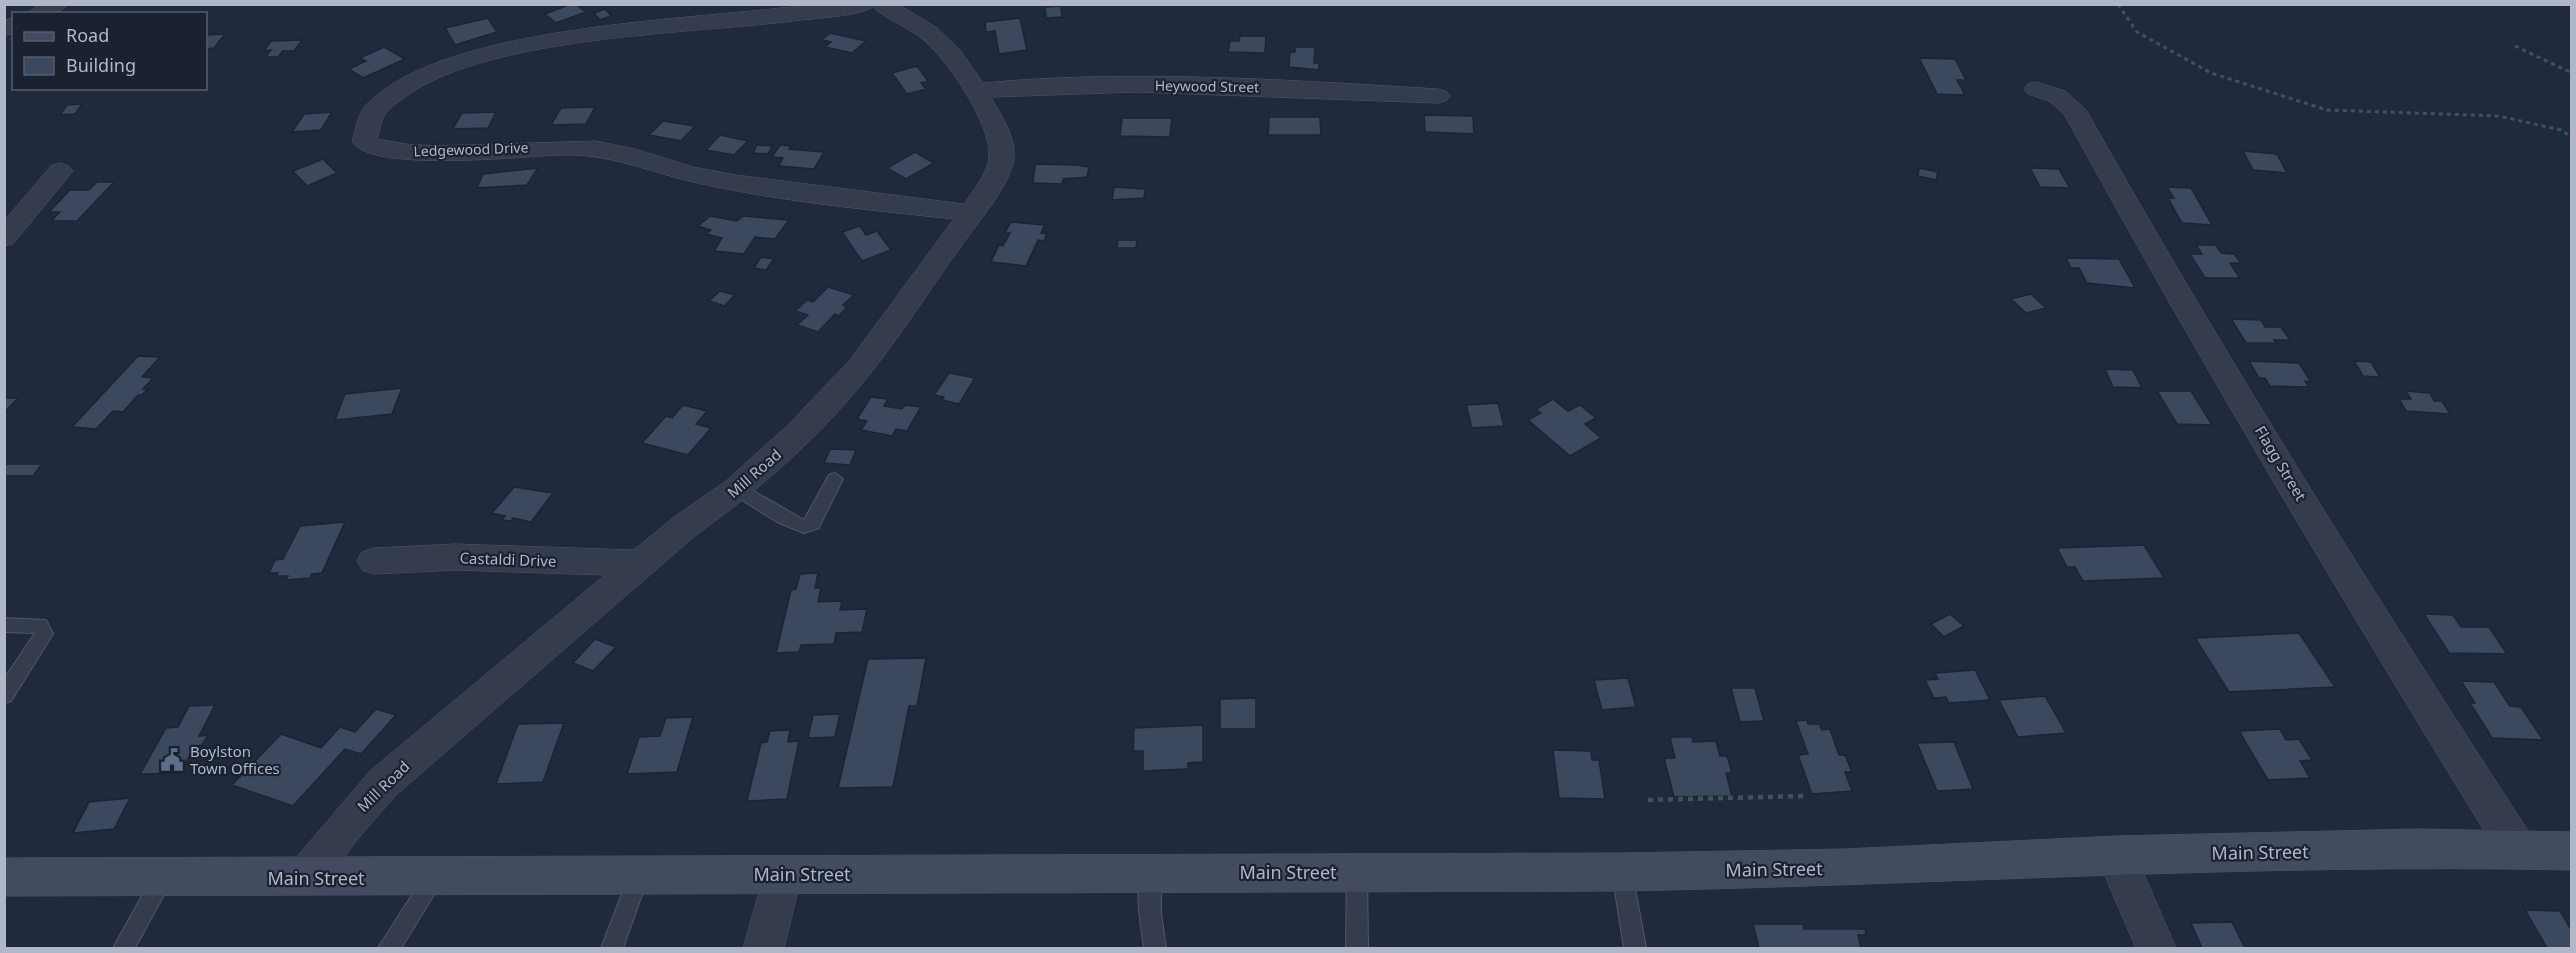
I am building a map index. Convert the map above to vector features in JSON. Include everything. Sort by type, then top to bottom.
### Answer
[{"type":"main road","name":"Main Street","points":[[4,877],[149,878],[165,875],[304,878],[1357,871],[1622,872],[1845,868],[2116,855],[2419,848],[2571,851]]},
{"type":"street","points":[[42,12],[58,4]]},
{"type":"street","name":"Ledgewood Drive","points":[[864,4],[551,40],[472,58],[434,71],[391,95],[379,106],[364,128],[364,142],[384,149],[430,153],[545,147],[603,148],[621,151],[674,171],[740,184],[844,200],[973,213]]},
{"type":"street","name":"Mill Road","points":[[304,878],[347,823],[383,783],[685,526],[737,489],[799,433],[859,368],[973,213],[996,174],[1002,156],[999,136],[976,91],[952,55],[928,33],[882,4]]},
{"type":"street","name":"Heywood Street","points":[[976,91],[1033,84],[1083,84],[1290,88],[1438,96]]},
{"type":"street","name":"Flagg Street","points":[[2036,89],[2057,96],[2074,111],[2166,276],[2395,656],[2518,850]]},
{"type":"street","points":[[4,238],[60,171]]},
{"type":"street","name":"Castaldi Drive","points":[[374,561],[455,557],[641,563]]},
{"type":"street","points":[[2116,855],[2156,948]]},
{"type":"street","points":[[763,948],[782,874]]},
{"type":"lane","points":[[737,489],[783,518],[804,527],[813,523],[835,479]]},
{"type":"lane","points":[[4,625],[40,625],[44,634],[4,694]]},
{"type":"lane","points":[[1357,871],[1357,948]]},
{"type":"lane","points":[[1151,872],[1150,914],[1155,948]]},
{"type":"lane","points":[[1622,872],[1635,948]]},
{"type":"lane","points":[[124,948],[165,875]]},
{"type":"lane","points":[[612,948],[639,875]]},
{"type":"lane","points":[[389,948],[436,876]]},
{"type":"path","points":[[2118,4],[2137,32],[2211,73],[2327,110],[2499,116],[2561,130],[2571,137]]},
{"type":"path","points":[[2515,46],[2571,73]]},
{"type":"path","points":[[1648,800],[1807,796]]},
{"type":"building","points":[[571,4],[586,4],[579,7],[586,12],[556,23],[545,14]]},
{"type":"building","points":[[1061,6],[1062,17],[1046,18],[1045,7]]},
{"type":"building","points":[[605,9],[611,16],[600,20],[594,13]]},
{"type":"building","points":[[488,18],[497,32],[455,45],[445,28]]},
{"type":"building","points":[[1020,18],[1027,50],[999,54],[995,31],[986,32],[985,22]]},
{"type":"building","points":[[830,33],[866,41],[852,53],[825,47],[831,42],[822,40]]},
{"type":"building","points":[[225,34],[214,48],[207,49],[207,35]]},
{"type":"building","points":[[1240,36],[1266,36],[1265,53],[1228,52],[1230,41],[1239,41]]},
{"type":"building","points":[[302,40],[294,51],[283,51],[278,57],[266,57],[271,50],[264,51],[271,41]]},
{"type":"building","points":[[384,47],[405,59],[363,78],[349,69],[366,61],[360,58]]},
{"type":"building","points":[[1295,47],[1315,47],[1314,63],[1319,63],[1319,70],[1289,67],[1290,52],[1295,52]]},
{"type":"building","points":[[1919,58],[1955,59],[1966,80],[1957,80],[1965,95],[1937,94]]},
{"type":"building","points":[[917,66],[928,81],[921,83],[926,89],[907,94],[892,73]]},
{"type":"building","points":[[82,104],[75,114],[60,115],[67,105]]},
{"type":"building","points":[[595,107],[586,124],[551,125],[561,108]]},
{"type":"building","points":[[332,112],[321,130],[292,132],[304,114]]},
{"type":"building","points":[[496,112],[488,128],[453,129],[462,113]]},
{"type":"building","points":[[1424,115],[1473,116],[1474,134],[1425,132]]},
{"type":"building","points":[[1269,117],[1320,117],[1321,135],[1268,135]]},
{"type":"building","points":[[1122,118],[1172,118],[1170,137],[1120,136]]},
{"type":"building","points":[[663,121],[695,126],[681,141],[649,135]]},
{"type":"building","points":[[720,135],[748,141],[734,155],[706,150]]},
{"type":"building","points":[[757,145],[772,146],[768,154],[753,153]]},
{"type":"building","points":[[780,145],[791,146],[789,149],[824,152],[814,169],[779,166],[783,158],[772,157]]},
{"type":"building","points":[[2243,151],[2277,154],[2287,173],[2253,170]]},
{"type":"building","points":[[915,152],[934,163],[906,179],[887,168]]},
{"type":"building","points":[[323,159],[337,173],[307,186],[293,171]]},
{"type":"building","points":[[1035,164],[1089,167],[1087,177],[1063,179],[1062,184],[1033,183]]},
{"type":"building","points":[[538,168],[527,185],[477,188],[483,174]]},
{"type":"building","points":[[1919,168],[1938,172],[1936,180],[1918,176]]},
{"type":"building","points":[[2030,168],[2059,169],[2070,188],[2040,187]]},
{"type":"building","points":[[97,182],[114,182],[77,221],[51,221],[60,212],[49,212],[70,190],[89,190]]},
{"type":"building","points":[[1114,187],[1145,189],[1144,198],[1112,200]]},
{"type":"building","points":[[2167,187],[2191,188],[2212,225],[2182,223],[2168,198],[2174,198]]},
{"type":"building","points":[[710,216],[737,221],[743,216],[789,220],[775,239],[755,237],[744,254],[714,251],[722,238],[706,234],[711,230],[698,226]]},
{"type":"building","points":[[1011,222],[1045,225],[1041,233],[1047,234],[1044,241],[1038,240],[1026,266],[991,262],[999,245],[1003,246],[1010,233],[1005,233]]},
{"type":"building","points":[[860,226],[866,235],[877,231],[891,250],[862,261],[842,232]]},
{"type":"building","points":[[1118,240],[1137,240],[1136,248],[1117,248]]},
{"type":"building","points":[[2196,245],[2216,245],[2221,253],[2234,254],[2241,263],[2230,263],[2240,278],[2205,278],[2190,254],[2202,254]]},
{"type":"building","points":[[761,257],[774,259],[766,270],[754,268]]},
{"type":"building","points":[[2066,258],[2119,259],[2135,288],[2087,283],[2079,268],[2071,268]]},
{"type":"building","points":[[828,287],[854,295],[843,305],[847,307],[839,316],[835,314],[818,332],[797,325],[808,315],[795,311],[807,300],[813,302]]},
{"type":"building","points":[[720,291],[735,295],[724,306],[709,301]]},
{"type":"building","points":[[2031,294],[2046,308],[2026,313],[2011,299]]},
{"type":"building","points":[[2231,319],[2261,320],[2265,327],[2281,327],[2290,340],[2274,340],[2276,343],[2246,343]]},
{"type":"building","points":[[138,356],[160,357],[142,377],[153,378],[143,389],[148,389],[142,395],[138,395],[123,412],[113,411],[96,429],[72,427]]},
{"type":"building","points":[[2249,361],[2299,363],[2311,382],[2305,381],[2309,387],[2270,386],[2265,378],[2259,378]]},
{"type":"building","points":[[2354,361],[2371,362],[2380,377],[2363,376]]},
{"type":"building","points":[[2105,369],[2133,370],[2142,388],[2113,387]]},
{"type":"building","points":[[949,373],[975,378],[959,404],[942,400],[944,397],[934,395]]},
{"type":"building","points":[[402,388],[392,414],[335,420],[345,394]]},
{"type":"building","points":[[2157,391],[2191,391],[2212,425],[2177,424]]},
{"type":"building","points":[[2406,391],[2430,393],[2434,401],[2442,401],[2450,414],[2406,411],[2399,399],[2411,399]]},
{"type":"building","points":[[871,397],[888,399],[884,406],[902,409],[905,405],[921,407],[907,431],[896,429],[892,436],[861,430],[867,421],[857,419]]},
{"type":"building","points":[[4,398],[18,398],[4,413]]},
{"type":"building","points":[[1553,399],[1568,411],[1580,405],[1596,418],[1585,424],[1601,438],[1570,456],[1528,420],[1541,413],[1536,409]]},
{"type":"building","points":[[1498,403],[1504,426],[1472,428],[1466,405]]},
{"type":"building","points":[[683,405],[707,411],[696,424],[711,428],[688,455],[642,443],[666,416],[672,418]]},
{"type":"building","points":[[830,449],[856,450],[850,465],[824,463]]},
{"type":"building","points":[[4,464],[42,464],[33,476],[4,476]]},
{"type":"building","points":[[514,487],[553,493],[531,522],[513,518],[511,521],[502,520],[505,516],[492,513]]},
{"type":"building","points":[[345,522],[322,573],[312,574],[310,578],[286,580],[288,576],[276,576],[278,573],[269,573],[275,560],[283,559],[300,526]]},
{"type":"building","points":[[2144,545],[2164,578],[2083,581],[2075,567],[2067,567],[2057,548]]},
{"type":"building","points":[[818,573],[815,588],[821,588],[818,602],[842,601],[840,610],[867,609],[862,632],[836,633],[834,644],[801,645],[799,652],[776,653],[791,590],[796,589],[800,574]]},
{"type":"building","points":[[1950,614],[1964,626],[1944,637],[1931,624]]},
{"type":"building","points":[[2424,614],[2453,615],[2461,627],[2489,627],[2507,654],[2449,653]]},
{"type":"building","points":[[2299,633],[2335,687],[2229,692],[2195,638]]},
{"type":"building","points":[[595,639],[616,647],[593,671],[573,663]]},
{"type":"building","points":[[926,658],[917,706],[909,706],[893,787],[838,788],[868,659]]},
{"type":"building","points":[[1975,670],[1990,700],[1949,703],[1946,697],[1934,698],[1925,680],[1938,679],[1935,673]]},
{"type":"building","points":[[1628,678],[1636,707],[1602,710],[1594,680]]},
{"type":"building","points":[[2461,681],[2494,682],[2510,706],[2521,707],[2543,740],[2492,738],[2470,703],[2475,703]]},
{"type":"building","points":[[1731,688],[1755,688],[1764,721],[1740,722]]},
{"type":"building","points":[[2045,696],[2066,733],[2018,737],[1999,700]]},
{"type":"building","points":[[1256,698],[1256,729],[1220,729],[1220,699]]},
{"type":"building","points":[[215,705],[199,736],[208,735],[202,745],[195,746],[180,773],[140,774],[166,728],[178,727],[189,706]]},
{"type":"building","points":[[376,709],[396,715],[361,754],[345,749],[293,806],[232,785],[281,734],[321,748],[340,727],[355,732]]},
{"type":"building","points":[[840,714],[835,737],[808,738],[813,715]]},
{"type":"building","points":[[693,717],[677,772],[627,774],[639,737],[660,736],[666,718]]},
{"type":"building","points":[[1807,720],[1808,724],[1819,724],[1822,730],[1830,729],[1839,755],[1845,755],[1852,772],[1845,772],[1852,791],[1812,794],[1798,755],[1808,754],[1796,721]]},
{"type":"building","points":[[564,723],[543,782],[496,784],[518,724]]},
{"type":"building","points":[[1203,725],[1203,762],[1188,763],[1188,769],[1143,771],[1143,751],[1133,751],[1134,728]]},
{"type":"building","points":[[2280,729],[2286,740],[2299,739],[2312,760],[2300,761],[2310,778],[2268,780],[2239,731]]},
{"type":"building","points":[[790,730],[788,742],[799,741],[787,799],[747,801],[761,743],[767,742],[770,731]]},
{"type":"building","points":[[1670,737],[1692,737],[1693,742],[1716,741],[1720,756],[1727,756],[1732,773],[1726,773],[1732,796],[1674,797],[1664,758],[1675,758]]},
{"type":"building","points":[[1954,742],[1973,789],[1937,791],[1917,743]]},
{"type":"building","points":[[1553,750],[1591,751],[1592,760],[1599,760],[1605,799],[1559,798]]},
{"type":"building","points":[[130,798],[114,829],[73,833],[89,802]]},
{"type":"building","points":[[2525,910],[2560,911],[2572,931],[2572,948],[2547,948]]},
{"type":"building","points":[[2232,922],[2245,948],[2202,948],[2191,923]]},
{"type":"building","points":[[1753,924],[1803,924],[1804,929],[1865,929],[1866,935],[1858,935],[1861,948],[1759,948]]},
{"type":"place","name":"Boylston Town Offices","points":[[172,760]]}]
